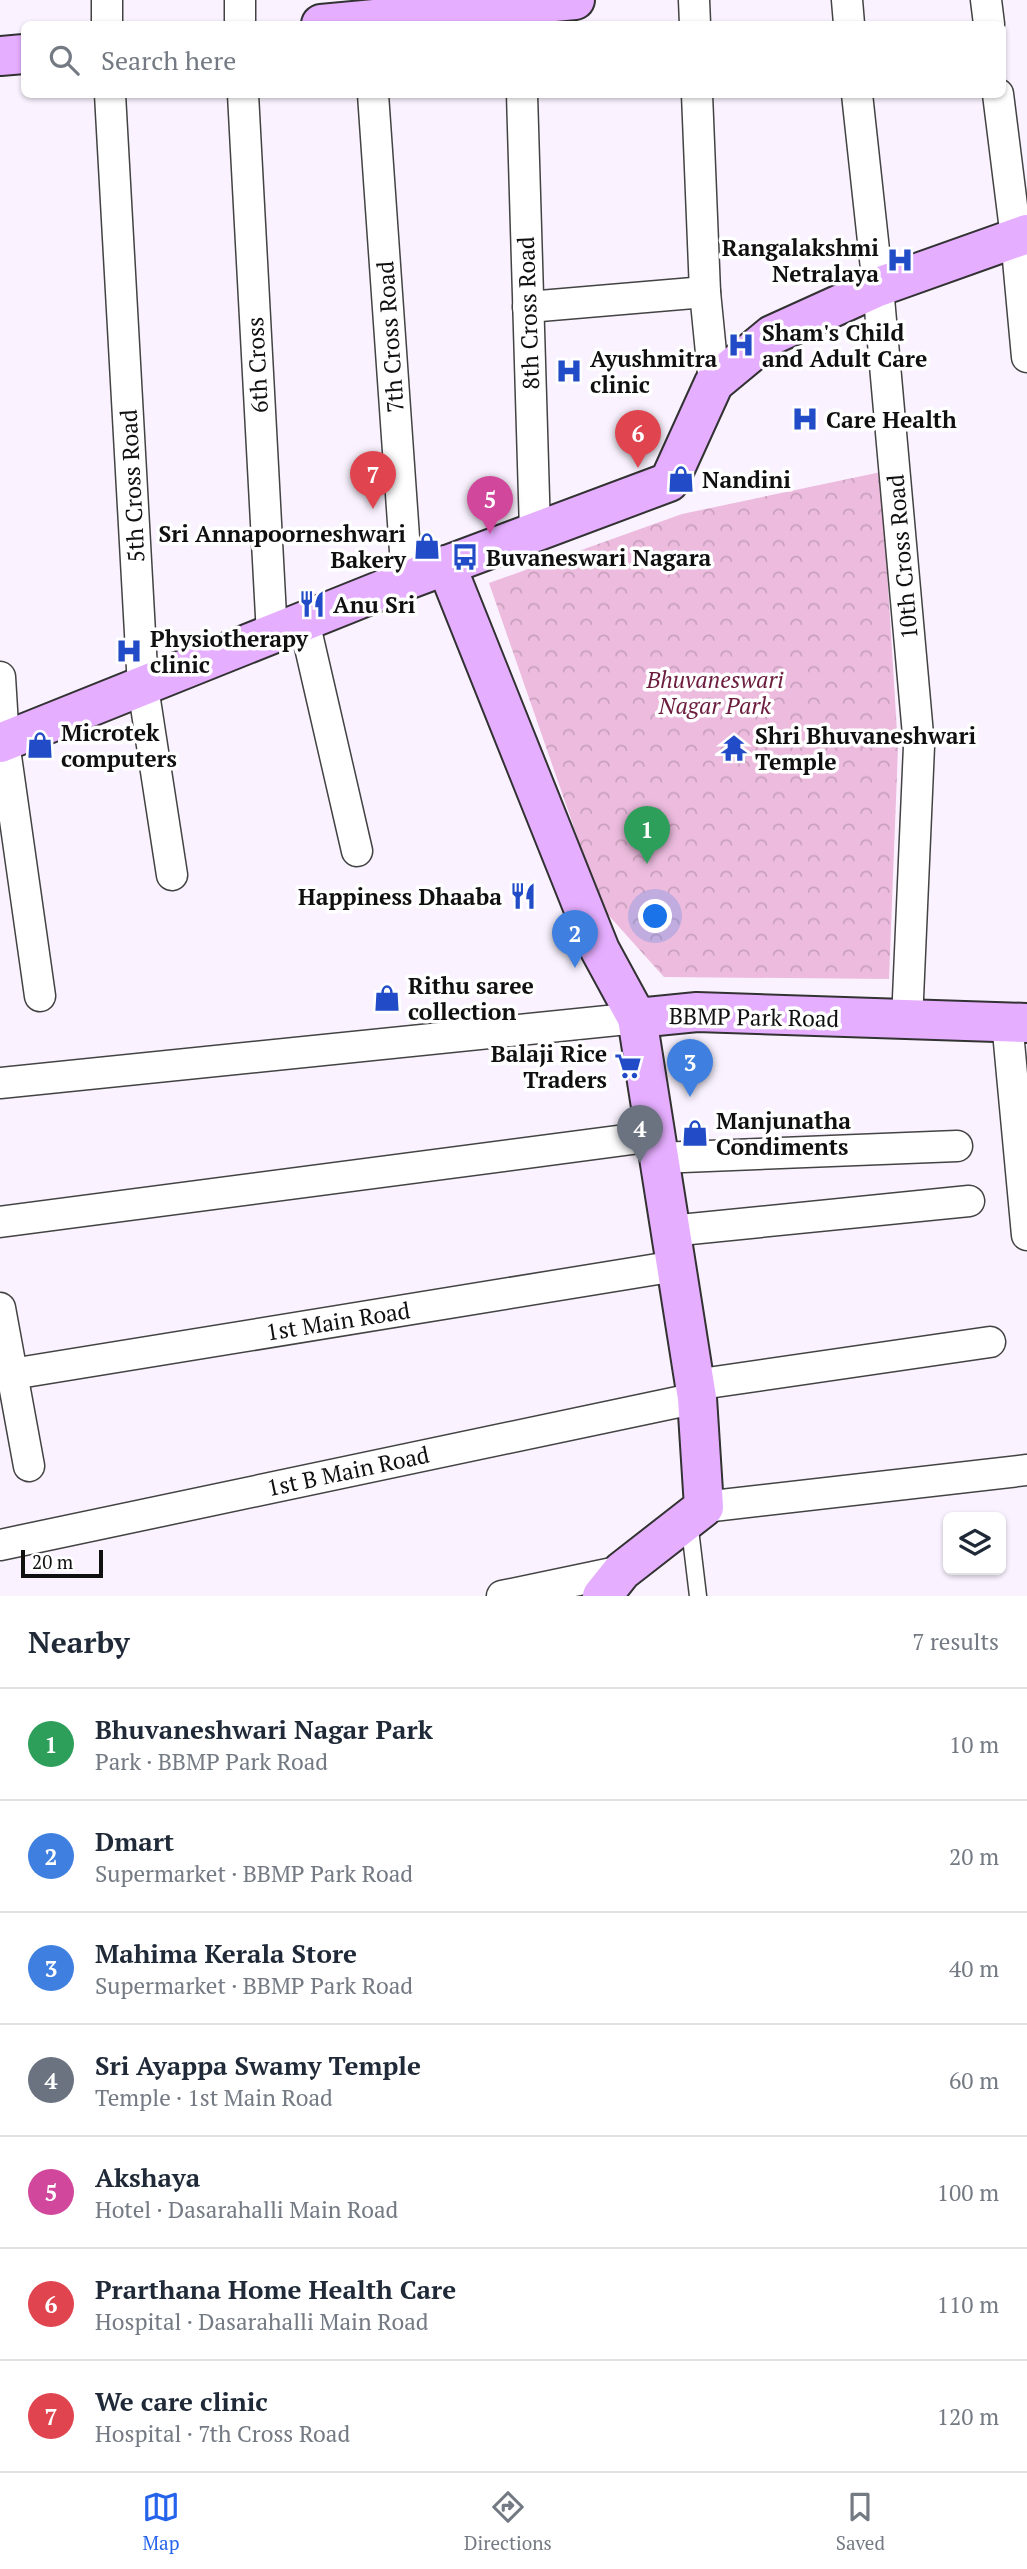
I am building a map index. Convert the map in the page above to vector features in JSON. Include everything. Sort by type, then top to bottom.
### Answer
[{"type":"street","points":[[107,0],[107,21]]},
{"type":"street","points":[[240,0],[240,21]]},
{"type":"street","points":[[337,21],[369,15],[520,10],[575,0]]},
{"type":"street","points":[[694,0],[695,21]]},
{"type":"street","points":[[847,0],[849,21]]},
{"type":"street","points":[[986,0],[989,21]]},
{"type":"street","points":[[0,56],[21,54]]},
{"type":"street","name":"5th Cross Road","points":[[110,98],[143,687],[172,875]]},
{"type":"street","name":"6th Cross","points":[[243,98],[288,628],[357,851]]},
{"type":"street","name":"7th Cross Road","points":[[373,98],[407,580]]},
{"type":"street","name":"8th Cross Road","points":[[522,98],[535,531]]},
{"type":"street","points":[[697,98],[705,292],[714,383]]},
{"type":"street","name":"10th Cross Road","points":[[857,98],[878,288],[919,746],[907,1021]]},
{"type":"street","points":[[999,98],[1022,236],[1027,357]]},
{"type":"street","points":[[2,743],[407,580],[669,482],[714,383],[772,335],[878,288],[1022,236]]},
{"type":"street","points":[[528,307],[705,292]]},
{"type":"street","name":"BBMP Park Road","points":[[446,565],[600,950],[637,1018],[698,1012],[907,1021],[1017,1022]]},
{"type":"street","points":[[0,677],[2,743],[40,996]]},
{"type":"street","points":[[0,1083],[637,1018],[695,1392],[696,1513]]},
{"type":"street","points":[[1017,1022],[1027,1235]]},
{"type":"street","points":[[0,1222],[656,1147],[957,1146]]},
{"type":"street","name":"1st Main Road","points":[[6,1375],[673,1248],[969,1201]]},
{"type":"street","points":[[0,1308],[6,1375],[29,1465]]},
{"type":"street","name":"1st B Main Road","points":[[0,1545],[695,1392],[990,1342]]},
{"type":"street","points":[[502,1596],[612,1583],[696,1513],[1027,1470]]},
{"type":"lane","points":[[696,1513],[698,1596]]},
{"type":"green space","name":"Bhuvaneswari Nagar Park","points":[[881,472],[898,748],[889,979],[664,977],[602,908],[489,583],[682,514]]},
{"type":"place","name":"Rangalakshmi Netralaya","points":[[900,260]]},
{"type":"place","name":"Sham's Child and Adult Care","points":[[741,345]]},
{"type":"place","name":"Ayushmitra clinic","points":[[569,371]]},
{"type":"place","name":"Care Health","points":[[805,419]]},
{"type":"place","name":"Prarthana Home Health Care","points":[[638,468]]},
{"type":"place","name":"Nandini","points":[[681,479]]},
{"type":"place","name":"We care clinic","points":[[373,509]]},
{"type":"place","name":"Akshaya","points":[[490,534]]},
{"type":"place","name":"Sri Annapoorneshwari Bakery","points":[[427,546]]},
{"type":"place","name":"Buvaneswari Nagara","points":[[465,557]]},
{"type":"place","name":"Anu Sri","points":[[312,604]]},
{"type":"place","name":"Physiotherapy clinic","points":[[129,651]]},
{"type":"place","name":"Microtek computers","points":[[40,745]]},
{"type":"place","name":"Shri Bhuvaneshwari Temple","points":[[734,748]]},
{"type":"place","name":"Bhuvaneshwari Nagar Park","points":[[647,864]]},
{"type":"place","name":"Happiness Dhaaba","points":[[523,896]]},
{"type":"place","name":"Dmart","points":[[575,968]]},
{"type":"place","name":"Rithu saree collection","points":[[387,998]]},
{"type":"place","name":"Balaji Rice Traders","points":[[628,1066]]},
{"type":"place","name":"Mahima Kerala Store","points":[[690,1097]]},
{"type":"place","name":"Manjunatha Condiments","points":[[695,1133]]},
{"type":"place","name":"Sri Ayappa Swamy Temple","points":[[640,1163]]}]
